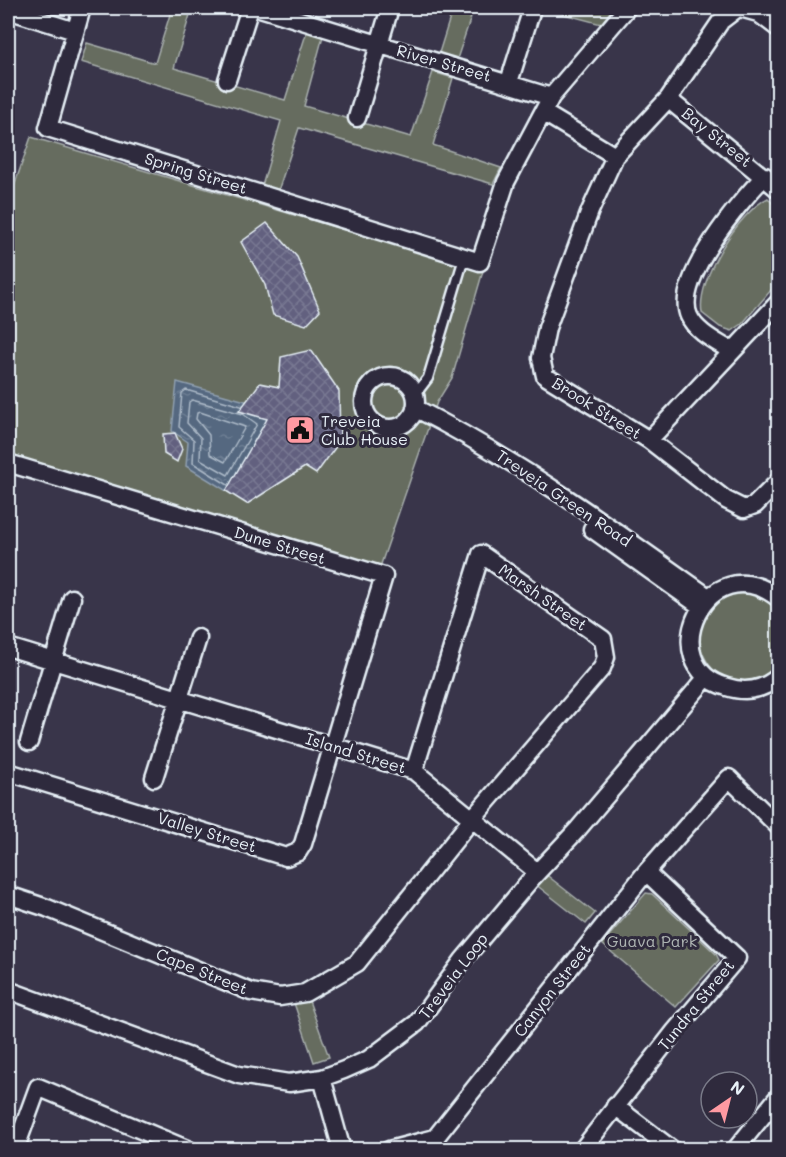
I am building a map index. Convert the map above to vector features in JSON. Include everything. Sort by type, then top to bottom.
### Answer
[{"type":"street","name":"Spring Street","points":[[82,8],[48,128],[462,265]]},
{"type":"street","points":[[227,80],[250,8]]},
{"type":"street","name":"River Street","points":[[260,8],[551,96]]},
{"type":"street","name":"River Street","points":[[357,118],[390,8]]},
{"type":"street","points":[[462,265],[480,262],[507,182],[551,96],[627,8]]},
{"type":"street","name":"Brook Street","points":[[778,28],[758,14],[739,8],[721,21],[668,99],[615,156],[590,211],[562,286],[547,328],[541,358],[545,376],[649,441],[726,500],[744,509],[755,505],[778,482]]},
{"type":"street","points":[[8,10],[75,31]]},
{"type":"street","name":"River Street","points":[[509,82],[531,12]]},
{"type":"street","name":"Bay Street","points":[[668,99],[765,176],[778,189]]},
{"type":"street","points":[[544,113],[615,156]]},
{"type":"street","name":"Bay Street","points":[[730,351],[697,327],[689,316],[686,303],[708,246],[741,200],[765,176]]},
{"type":"street","points":[[649,441],[730,351],[778,303]]},
{"type":"street","name":"Treveia Green Road","points":[[413,407],[474,438],[543,482],[704,602]]},
{"type":"street","name":"Dune Street","points":[[8,463],[384,576],[332,746]]},
{"type":"street","name":"Marsh Street","points":[[414,771],[481,555],[603,639],[606,657],[602,668],[472,819]]},
{"type":"street","points":[[776,684],[755,690],[738,690],[722,686],[707,676],[697,664],[690,635],[693,620],[704,602],[722,589],[737,584],[754,585],[769,591],[778,598]]},
{"type":"street","points":[[29,742],[72,598]]},
{"type":"street","points":[[154,778],[198,638]]},
{"type":"street","name":"Island Street","points":[[8,647],[414,771],[537,872]]},
{"type":"street","name":"Treveia Loop","points":[[8,990],[239,1076],[289,1083],[322,1078],[369,1059],[417,1023],[463,960],[537,872],[578,829],[707,676]]},
{"type":"street","name":"Valley Street","points":[[8,772],[286,857],[298,852],[303,844],[332,746]]},
{"type":"street","name":"Canyon Street","points":[[389,1149],[435,1138],[646,872],[729,778],[778,826]]},
{"type":"street","name":"Cape Street","points":[[8,895],[46,908],[251,992],[280,997],[297,995],[333,979],[357,963],[472,819]]},
{"type":"street","name":"Tundra Street","points":[[582,1149],[737,958],[646,872]]},
{"type":"street","points":[[322,1078],[342,1149]]},
{"type":"street","points":[[15,1149],[38,1087],[189,1149]]},
{"type":"street","points":[[735,1149],[778,1097]]},
{"type":"street","points":[[615,1106],[673,1149]]},
{"type":"lane","name":"Treveia Green Road","points":[[413,407],[431,371],[462,265]]},
{"type":"green space","points":[[172,8],[192,8],[174,68],[285,100],[307,31],[323,36],[304,106],[411,137],[433,72],[453,78],[433,145],[501,168],[493,184],[299,128],[278,191],[262,186],[281,121],[81,62],[87,43],[155,63]]},
{"type":"green space","points":[[453,8],[474,8],[457,59],[439,53]]},
{"type":"green space","points":[[541,8],[613,8],[601,24]]},
{"type":"green space","points":[[31,137],[483,271],[452,378],[437,402],[380,567],[8,455],[8,204]]},
{"type":"green space","points":[[768,198],[778,210],[778,282],[742,324],[732,331],[720,327],[702,313],[702,299],[706,283],[722,248],[733,232],[745,217]]},
{"type":"green space","points":[[749,593],[763,597],[778,610],[778,666],[756,682],[735,684],[717,674],[704,656],[699,636],[703,616],[719,600]]},
{"type":"green space","points":[[544,873],[595,913],[586,924],[535,884]]},
{"type":"green space","name":"Guava Park","points":[[646,893],[652,894],[716,954],[719,960],[676,1007],[602,944]]},
{"type":"green space","points":[[308,998],[329,1057],[314,1062],[293,1000]]},
{"type":"water","points":[[177,382],[249,402],[276,420],[233,495],[186,466],[188,442],[172,431]]},
{"type":"building","points":[[267,223],[297,257],[320,310],[306,325],[273,315],[265,285],[241,242]]},
{"type":"building","name":"Treveia Club House","points":[[311,350],[339,391],[340,441],[316,474],[305,467],[247,504],[226,491],[267,419],[239,411],[260,383],[279,387],[281,357]]},
{"type":"building","points":[[175,433],[182,449],[177,462],[164,454],[163,434]]},
{"type":"place","name":"Treveia Club House","points":[[300,430]]}]
